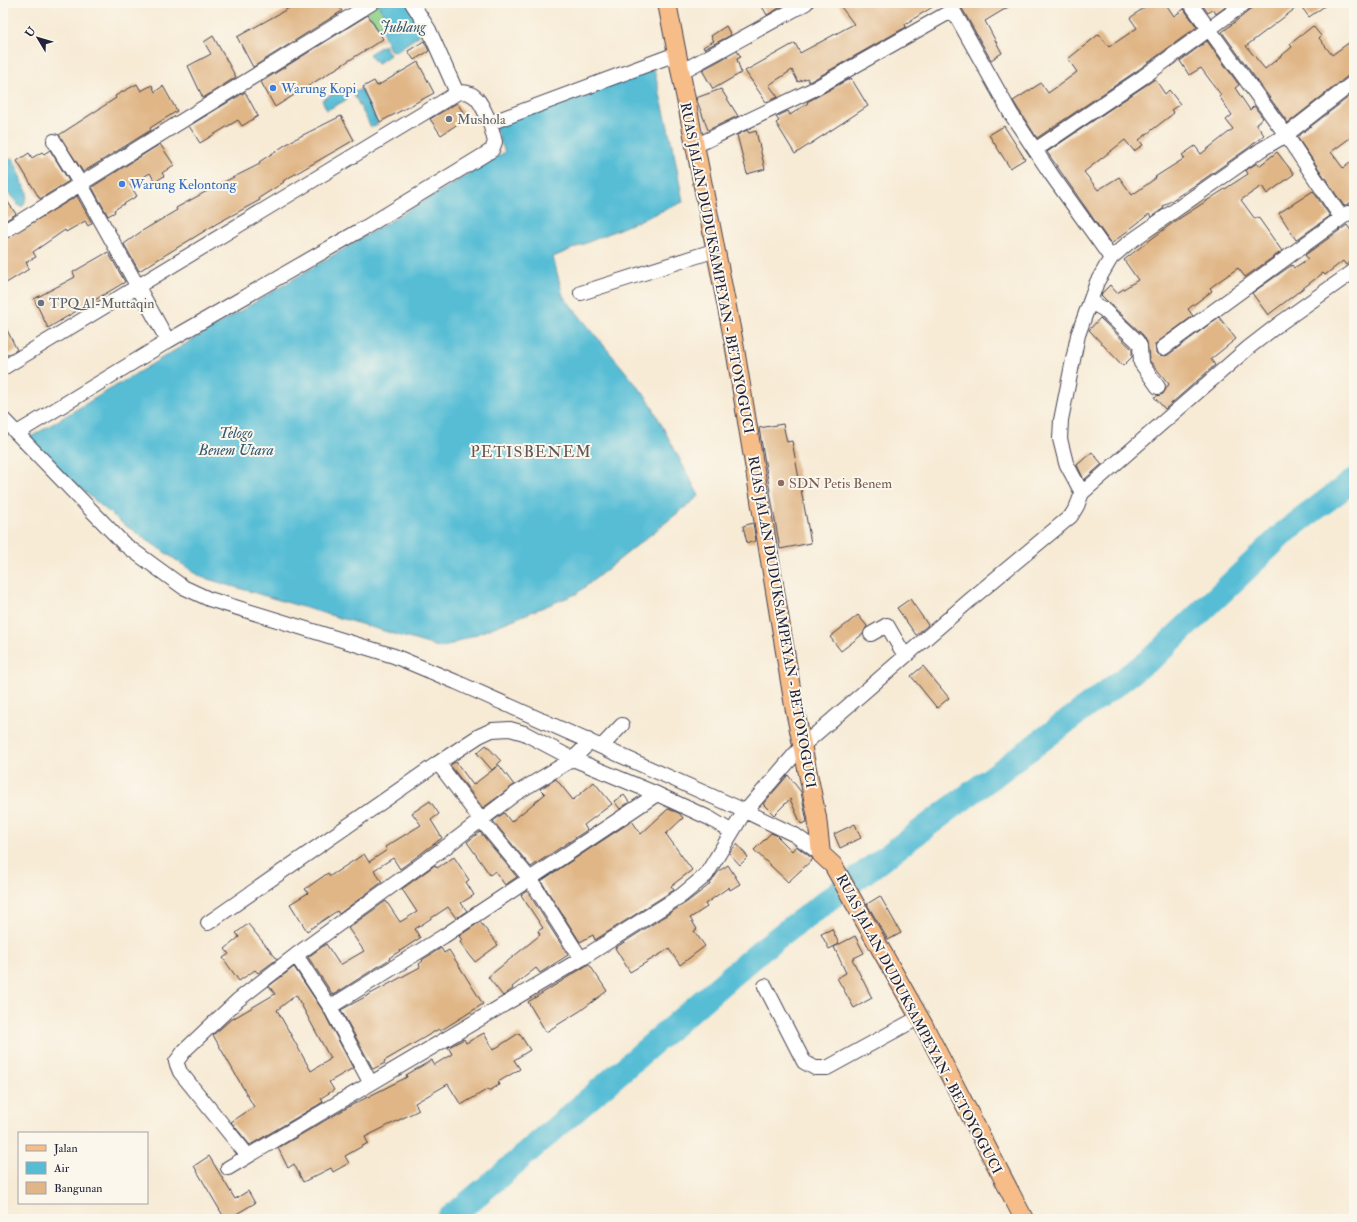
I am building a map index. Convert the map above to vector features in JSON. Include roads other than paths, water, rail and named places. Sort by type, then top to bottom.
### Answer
[{"type":"main road","name":"RUAS JALAN DUDUKSAMPEYAN - BETOYOGUCI","points":[[667,3],[679,73],[734,343],[802,746],[827,860],[851,897],[918,1018],[1024,1219]]},
{"type":"street","points":[[3,232],[372,3]]},
{"type":"street","points":[[412,3],[429,30],[457,93]]},
{"type":"street","points":[[679,73],[806,3]]},
{"type":"street","points":[[1163,348],[1349,215],[1286,135],[1208,30],[1190,3]]},
{"type":"street","points":[[1035,150],[1143,77],[1245,3]]},
{"type":"street","points":[[695,146],[814,88],[952,5],[1011,114],[1112,258]]},
{"type":"street","points":[[490,123],[676,54]]},
{"type":"street","points":[[1082,493],[1066,463],[1060,439],[1060,426],[1078,335],[1097,282],[1112,258],[1127,244],[1182,205],[1262,149],[1286,135],[1354,82]]},
{"type":"street","points":[[3,368],[457,93],[464,91],[471,93],[478,99],[490,123],[495,142],[492,150],[366,227],[168,340],[17,433]]},
{"type":"street","points":[[54,142],[80,183],[168,340]]},
{"type":"street","points":[[581,293],[716,250]]},
{"type":"street","points":[[228,1168],[370,1082],[581,958],[682,895],[706,875],[739,820],[802,746],[1017,560],[1063,524],[1078,506],[1082,493],[1248,348],[1354,271]]},
{"type":"street","points":[[1090,302],[1103,309],[1137,341],[1140,346],[1141,363],[1158,386]]},
{"type":"street","points":[[3,419],[124,544],[183,587],[209,599],[394,656],[581,750],[657,794],[709,818],[739,820],[794,835],[827,860]]},
{"type":"street","points":[[871,634],[887,625],[905,656]]},
{"type":"street","points":[[248,1156],[180,1072],[176,1062],[185,1050],[238,1000],[296,955],[515,794],[581,750],[602,746],[622,725]]},
{"type":"street","points":[[208,923],[479,736],[500,729],[510,729],[581,750]]},
{"type":"street","points":[[602,746],[739,820]]},
{"type":"street","points":[[438,763],[481,820],[530,879],[581,958]]},
{"type":"street","points":[[330,1006],[444,936],[657,794]]},
{"type":"street","points":[[296,955],[330,1006],[370,1082]]},
{"type":"street","points":[[765,986],[804,1062],[815,1068],[828,1068],[918,1018]]},
{"type":"water","name":"Jublang","points":[[377,3],[407,3],[423,28],[417,37],[396,51],[390,50],[380,26],[388,21]]},
{"type":"water","name":"Jublang","points":[[384,45],[390,55],[377,64],[369,54]]},
{"type":"water","name":"Telogo Benem Utara","points":[[654,69],[674,153],[683,202],[553,257],[563,296],[648,399],[699,496],[576,594],[442,648],[201,577],[122,523],[24,441],[505,152],[494,125]]},
{"type":"water","points":[[343,88],[348,99],[327,110],[322,100]]},
{"type":"water","points":[[361,89],[378,124],[371,127],[353,93]]},
{"type":"water","points":[[12,158],[27,191],[27,196],[23,206],[19,206],[3,186],[3,163]]},
{"type":"waterway","points":[[448,1219],[499,1177],[761,950],[1157,654],[1286,531],[1354,480]]},
{"type":"place","name":"Warung Kopi","points":[[273,88]]},
{"type":"place","name":"Mushola","points":[[449,119]]},
{"type":"place","name":"Warung Kelontong","points":[[122,184]]},
{"type":"place","name":"TPQ Al-Muttaqin","points":[[41,303]]},
{"type":"place","name":"SDN Petis Benem","points":[[781,483]]},
{"type":"district","name":"PETISBENEM","points":[[531,452]]}]
